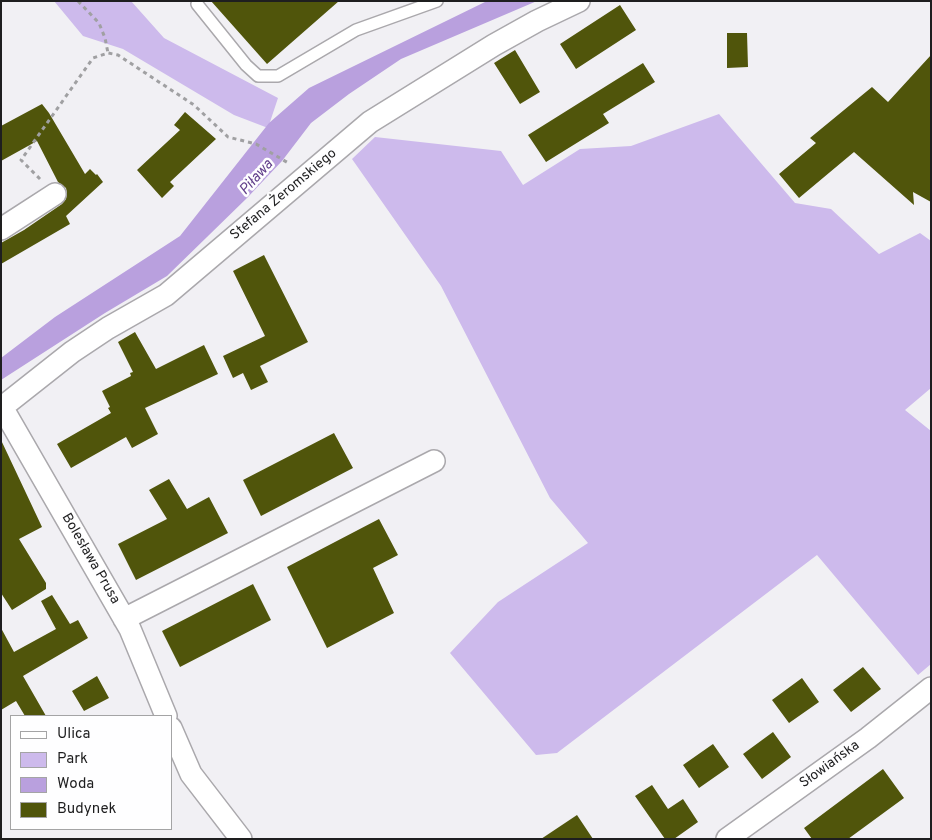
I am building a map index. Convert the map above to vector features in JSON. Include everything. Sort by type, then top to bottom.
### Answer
[{"type":"street","name":"Stefana Żeromskiego","points":[[2,407],[72,352],[108,328],[166,295],[370,122],[494,45],[537,21],[580,1]]},
{"type":"street","points":[[1,229],[55,194]]},
{"type":"street","name":"Bolesława Prusa","points":[[2,407],[124,619],[166,715]]},
{"type":"street","points":[[124,619],[434,461]]},
{"type":"street","name":"Słowiańska","points":[[727,839],[873,734],[931,688]]},
{"type":"street","points":[[172,730],[190,774],[241,839]]},
{"type":"lane","points":[[197,4],[246,65],[258,76],[278,76],[356,30],[436,1]]},
{"type":"path","points":[[78,1],[99,23],[108,53]]},
{"type":"path","points":[[55,194],[21,160],[93,58],[108,53],[118,55],[194,105],[228,137],[256,144],[282,160]]},
{"type":"green space","points":[[54,1],[131,1],[164,38],[278,98],[268,128],[234,115],[123,49],[83,36]]},
{"type":"green space","points":[[719,114],[795,203],[831,209],[879,254],[920,233],[931,241],[931,388],[905,410],[931,431],[931,664],[918,675],[817,555],[557,753],[536,755],[450,653],[498,602],[588,543],[550,498],[441,286],[352,159],[375,137],[501,151],[523,185],[580,149],[631,146]]},
{"type":"water","name":"Piława","points":[[487,1],[537,1],[401,59],[349,94],[311,123],[282,161],[167,276],[105,313],[1,380],[1,358],[55,317],[180,236],[269,123],[309,88]]},
{"type":"building","points":[[211,1],[339,1],[267,64]]},
{"type":"building","points":[[620,5],[636,30],[576,69],[560,44]]},
{"type":"building","points":[[727,33],[747,33],[748,67],[727,68]]},
{"type":"building","points":[[515,50],[540,92],[520,104],[494,63]]},
{"type":"building","points":[[931,55],[931,202],[913,192],[914,205],[854,152],[799,198],[779,174],[816,143],[810,138],[872,87],[888,102]]},
{"type":"building","points":[[643,63],[655,82],[603,114],[609,123],[546,162],[528,135]]},
{"type":"building","points":[[42,104],[85,174],[90,169],[103,182],[66,216],[70,224],[1,264],[1,243],[24,230],[62,204],[66,199],[66,188],[58,182],[37,141],[1,161],[1,126]]},
{"type":"building","points":[[185,112],[216,139],[170,182],[174,186],[162,198],[137,170],[180,130],[174,125]]},
{"type":"building","points":[[264,255],[308,342],[260,366],[268,382],[251,390],[243,373],[233,378],[223,356],[265,336],[233,271]]},
{"type":"building","points":[[135,332],[156,369],[204,345],[218,374],[145,408],[158,434],[132,448],[126,437],[71,468],[57,444],[111,413],[102,391],[131,376],[130,373],[133,372],[118,342]]},
{"type":"building","points":[[334,433],[353,468],[261,516],[243,480]]},
{"type":"building","points":[[1,440],[42,527],[19,539],[46,583],[46,589],[12,610],[1,593]]},
{"type":"building","points":[[169,479],[187,509],[209,497],[228,533],[136,580],[118,544],[167,519],[149,490]]},
{"type":"building","points":[[379,519],[398,555],[373,568],[394,613],[327,648],[287,567]]},
{"type":"building","points":[[253,584],[271,620],[180,667],[162,631]]},
{"type":"building","points":[[52,595],[70,624],[78,620],[88,638],[23,676],[45,715],[24,715],[16,701],[1,710],[1,628],[14,652],[56,629],[41,601]]},
{"type":"building","points":[[863,667],[881,689],[851,712],[833,690]]},
{"type":"building","points":[[97,676],[109,698],[84,711],[72,691]]},
{"type":"building","points":[[802,678],[819,702],[789,723],[772,700]]},
{"type":"building","points":[[773,732],[791,757],[762,779],[743,754]]},
{"type":"building","points":[[713,744],[729,767],[699,788],[683,765]]},
{"type":"building","points":[[883,769],[904,798],[848,839],[812,839],[804,828]]},
{"type":"building","points":[[652,785],[668,809],[683,799],[698,822],[674,839],[665,839],[635,796]]},
{"type":"building","points":[[577,815],[593,839],[541,839]]}]
